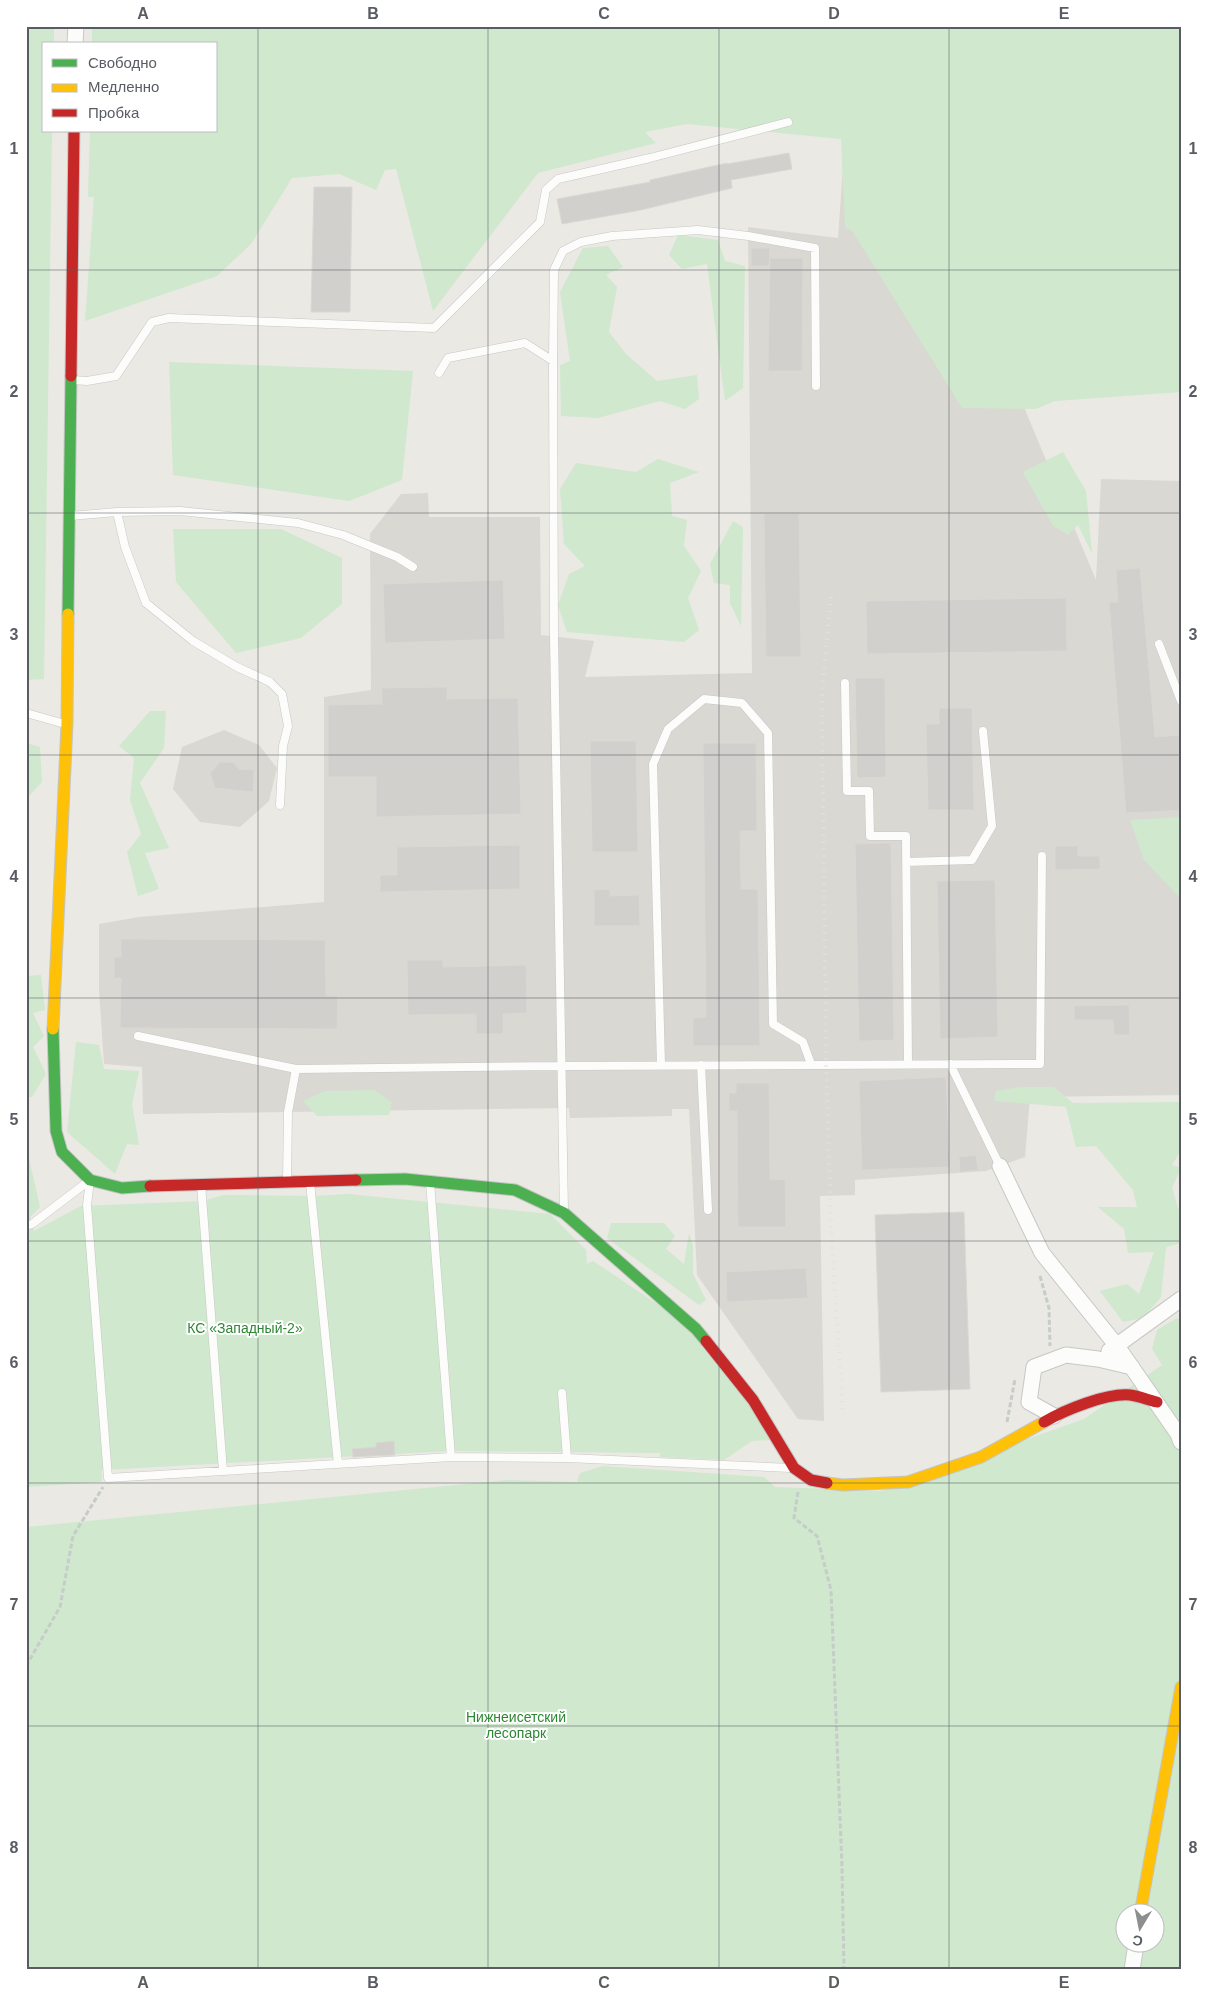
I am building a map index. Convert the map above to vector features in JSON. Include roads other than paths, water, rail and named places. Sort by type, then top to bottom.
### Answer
[{"type":"street","points":[[76,26],[76,42]]},
{"type":"street","points":[[74,132],[67,724],[52,1046],[56,1131],[62,1152],[90,1180],[122,1188],[405,1179],[515,1190],[564,1212],[696,1329],[753,1400],[798,1471],[811,1480],[843,1486],[908,1482],[981,1457],[1054,1416],[1106,1397],[1130,1395],[1157,1402]]},
{"type":"street","points":[[1000,1166],[1042,1253],[1117,1346],[1157,1402],[1178,1434],[1181,1442]]},
{"type":"street","points":[[1098,1359],[1181,1299]]},
{"type":"street","points":[[1054,1416],[1029,1402],[1034,1367],[1066,1355],[1098,1359],[1132,1367]]},
{"type":"street","points":[[1142,1904],[1181,1688]]},
{"type":"street","points":[[1132,1970],[1134,1954]]},
{"type":"lane","points":[[71,380],[116,376],[152,322],[170,318],[434,328],[540,222],[546,190],[558,179],[650,158],[788,122]]},
{"type":"lane","points":[[564,1212],[554,637],[553,361],[554,270],[563,251],[581,242],[612,236],[698,230],[748,236],[815,248],[816,386]]},
{"type":"lane","points":[[439,373],[448,358],[525,343],[553,361]]},
{"type":"lane","points":[[70,516],[117,512],[180,511],[298,523],[343,535],[396,557],[413,567]]},
{"type":"lane","points":[[117,512],[125,547],[146,603],[193,641],[237,667],[270,682],[282,694],[288,726],[283,746],[280,805]]},
{"type":"lane","points":[[1159,644],[1181,701]]},
{"type":"lane","points":[[845,683],[846,791],[869,791],[870,836],[906,836],[908,1064]]},
{"type":"lane","points":[[662,1065],[654,764],[668,730],[704,699],[742,703],[768,733],[773,1024],[803,1042],[811,1064]]},
{"type":"lane","points":[[26,713],[67,724]]},
{"type":"lane","points":[[906,862],[972,860],[992,826],[983,732]]},
{"type":"lane","points":[[138,1036],[296,1069],[662,1065],[1040,1064],[1042,856]]},
{"type":"lane","points":[[950,1064],[1000,1166]]},
{"type":"lane","points":[[701,1065],[708,1210]]},
{"type":"lane","points":[[287,1182],[288,1112],[296,1069]]},
{"type":"lane","points":[[26,1226],[32,1224],[90,1180]]},
{"type":"lane","points":[[90,1180],[87,1205],[108,1478],[451,1457],[567,1458],[798,1471]]},
{"type":"lane","points":[[310,1182],[338,1464]]},
{"type":"lane","points":[[430,1182],[451,1457]]},
{"type":"lane","points":[[201,1184],[223,1471]]},
{"type":"lane","points":[[562,1392],[567,1458]]},
{"type":"railway","points":[[831,597],[822,692],[826,1064],[832,1246],[843,1414]]},
{"type":"park label","name":"КС «Западный-2»","points":[[245,1328]]},
{"type":"park label","name":"Нижнеисетский лесопарк","points":[[516,1725]]}]
